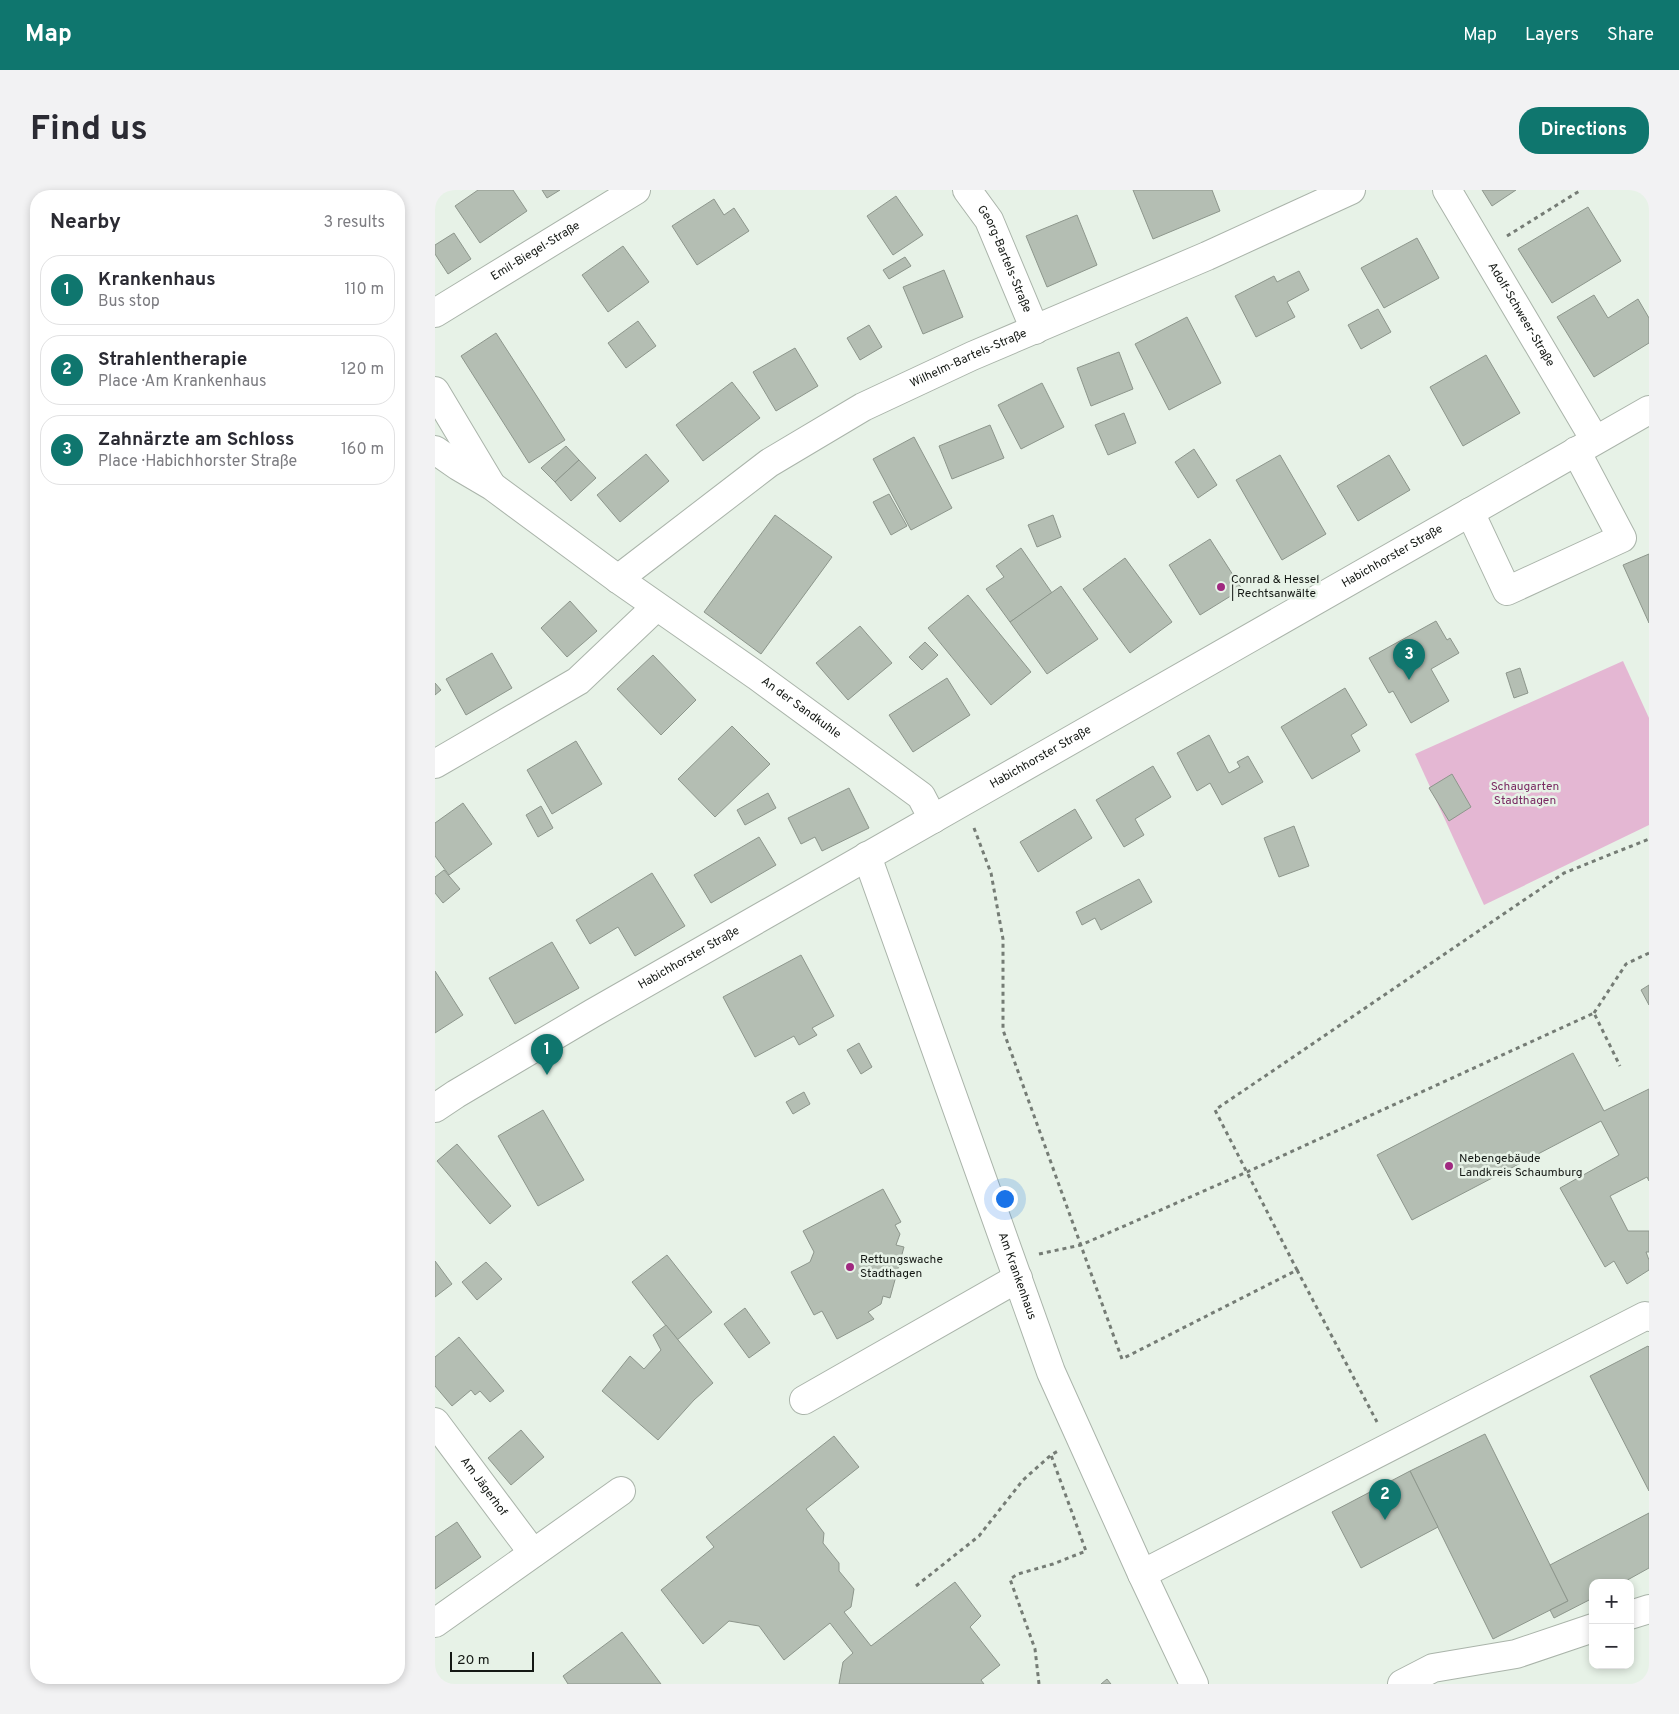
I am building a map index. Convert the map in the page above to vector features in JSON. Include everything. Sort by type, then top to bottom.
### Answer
[{"type":"street","name":"Emil-Biegel-Straße","points":[[435,313],[636,190]]},
{"type":"street","name":"Georg-Bartels-Straße","points":[[967,190],[989,220],[1035,330]]},
{"type":"street","name":"Wilhelm-Bartels-Straße","points":[[617,579],[769,463],[863,407],[972,356],[1198,260],[1351,190]]},
{"type":"street","name":"Adolf-Schweer-Straße","points":[[1447,190],[1484,251],[1586,446],[1622,538],[1507,591],[1470,512]]},
{"type":"street","points":[[435,391],[493,486]]},
{"type":"street","name":"Habichhorster Straße","points":[[435,1108],[455,1094],[585,1018],[1649,410]]},
{"type":"street","points":[[435,450],[447,470],[493,486]]},
{"type":"street","name":"An der Sandkuhle","points":[[493,486],[617,579],[757,676],[921,796],[933,819]]},
{"type":"street","points":[[435,764],[578,681],[656,607]]},
{"type":"street","name":"Am Krankenhaus","points":[[867,856],[981,1193],[1015,1269],[1051,1372],[1194,1684]]},
{"type":"street","points":[[803,1400],[1015,1269]]},
{"type":"street","points":[[1142,1574],[1645,1316],[1649,1316]]},
{"type":"street","name":"Am Jägerhof","points":[[435,1422],[533,1553]]},
{"type":"street","points":[[435,1623],[621,1491]]},
{"type":"street","points":[[1634,1615],[1649,1609]]},
{"type":"street","points":[[1402,1684],[1433,1668],[1516,1654],[1589,1629]]},
{"type":"path","points":[[1484,251],[1581,190]]},
{"type":"path","points":[[965,801],[991,873],[1003,939],[1003,1030],[1122,1359],[1297,1270]]},
{"type":"path","points":[[1391,1447],[1215,1110],[1564,873],[1649,839]]},
{"type":"path","points":[[1015,1269],[1081,1245],[1247,1172],[1595,1013],[1625,964],[1649,954]]},
{"type":"path","points":[[1595,1013],[1620,1066]]},
{"type":"path","points":[[916,1586],[979,1536],[1023,1480],[1051,1454],[1081,1440]]},
{"type":"path","points":[[1039,1684],[1035,1649],[1010,1579],[1018,1574],[1053,1564],[1086,1551],[1051,1454]]},
{"type":"green space","name":"Schaugarten Stadthagen","points":[[1623,661],[1649,718],[1649,825],[1484,905],[1415,754]]},
{"type":"building","points":[[478,190],[513,190],[527,211],[480,243],[455,206]]},
{"type":"building","points":[[542,190],[560,190],[547,198]]},
{"type":"building","points":[[1133,190],[1212,190],[1220,211],[1153,239]]},
{"type":"building","points":[[1482,190],[1516,190],[1492,206]]},
{"type":"building","points":[[896,196],[923,235],[893,255],[867,216]]},
{"type":"building","points":[[714,199],[724,215],[734,208],[749,231],[697,265],[672,226]]},
{"type":"building","points":[[1588,207],[1621,261],[1552,303],[1518,249]]},
{"type":"building","points":[[1077,215],[1097,265],[1047,287],[1026,236]]},
{"type":"building","points":[[454,233],[471,259],[448,274],[435,254],[435,245]]},
{"type":"building","points":[[1417,238],[1439,278],[1384,308],[1361,268]]},
{"type":"building","points":[[623,246],[649,282],[608,312],[582,275]]},
{"type":"building","points":[[905,257],[911,266],[889,279],[883,270]]},
{"type":"building","points":[[944,270],[963,317],[923,334],[903,287]]},
{"type":"building","points":[[1299,271],[1309,290],[1287,302],[1295,317],[1256,337],[1235,296],[1274,276],[1277,282]]},
{"type":"building","points":[[1594,295],[1608,318],[1638,299],[1649,318],[1649,343],[1594,377],[1557,317]]},
{"type":"building","points":[[1378,309],[1391,332],[1361,349],[1348,325]]},
{"type":"building","points":[[1187,317],[1221,383],[1169,410],[1135,344]]},
{"type":"building","points":[[638,321],[656,346],[626,368],[608,343]]},
{"type":"building","points":[[869,325],[882,347],[860,360],[847,338]]},
{"type":"building","points":[[496,333],[565,440],[529,463],[461,356]]},
{"type":"building","points":[[795,348],[818,386],[776,411],[753,372]]},
{"type":"building","points":[[1119,352],[1133,389],[1091,406],[1077,368]]},
{"type":"building","points":[[1486,355],[1520,413],[1463,446],[1430,387]]},
{"type":"building","points":[[732,382],[760,418],[703,461],[676,425]]},
{"type":"building","points":[[1042,383],[1064,427],[1021,449],[998,405]]},
{"type":"building","points":[[1124,413],[1136,443],[1108,455],[1095,425]]},
{"type":"building","points":[[990,425],[1004,458],[952,479],[939,446]]},
{"type":"building","points":[[914,437],[952,508],[911,530],[873,459]]},
{"type":"building","points":[[566,446],[579,460],[555,482],[541,468]]},
{"type":"building","points":[[1194,449],[1217,485],[1198,498],[1175,462]]},
{"type":"building","points":[[646,454],[669,481],[620,522],[597,495]]},
{"type":"building","points":[[1280,455],[1326,534],[1282,560],[1236,480]]},
{"type":"building","points":[[1389,455],[1410,490],[1358,521],[1337,486]]},
{"type":"building","points":[[579,460],[596,478],[571,501],[555,482]]},
{"type":"building","points":[[889,494],[907,526],[891,535],[873,502]]},
{"type":"building","points":[[775,515],[832,557],[761,654],[704,612]]},
{"type":"building","points":[[1053,515],[1061,537],[1037,547],[1028,525]]},
{"type":"building","points":[[1210,539],[1242,589],[1200,615],[1169,565]]},
{"type":"building","points":[[1021,548],[1052,593],[1010,622],[986,589],[1004,577],[996,566]]},
{"type":"building","points":[[1649,554],[1649,623],[1623,565]]},
{"type":"building","points":[[1125,558],[1172,622],[1130,653],[1083,589]]},
{"type":"building","points":[[1061,586],[1098,639],[1047,674],[1010,622]]},
{"type":"building","points":[[968,595],[1031,672],[991,705],[928,628]]},
{"type":"building","points":[[570,601],[597,631],[567,657],[541,628]]},
{"type":"building","points":[[1436,621],[1447,640],[1450,638],[1459,653],[1431,669],[1449,701],[1411,723],[1393,691],[1389,693],[1369,658]]},
{"type":"building","points":[[860,626],[892,663],[848,700],[816,663]]},
{"type":"building","points":[[925,642],[938,655],[922,670],[909,657]]},
{"type":"building","points":[[492,653],[512,688],[466,715],[446,679]]},
{"type":"building","points":[[653,655],[696,700],[661,735],[617,689]]},
{"type":"building","points":[[1520,668],[1528,693],[1514,698],[1506,673]]},
{"type":"building","points":[[947,678],[970,715],[913,752],[889,715]]},
{"type":"building","points":[[435,683],[441,690],[435,695]]},
{"type":"building","points":[[1345,688],[1367,725],[1351,735],[1360,751],[1312,779],[1281,727]]},
{"type":"building","points":[[732,726],[770,764],[715,817],[678,779]]},
{"type":"building","points":[[1209,735],[1229,773],[1240,767],[1237,762],[1248,756],[1263,782],[1222,805],[1210,783],[1197,791],[1177,753]]},
{"type":"building","points":[[576,741],[602,784],[552,814],[527,770]]},
{"type":"building","points":[[1153,766],[1171,797],[1135,819],[1144,835],[1124,847],[1096,800]]},
{"type":"building","points":[[1452,774],[1471,807],[1449,821],[1429,788]]},
{"type":"building","points":[[849,788],[869,828],[822,851],[815,837],[801,844],[788,818]]},
{"type":"building","points":[[768,793],[776,808],[745,825],[737,810]]},
{"type":"building","points":[[463,803],[492,844],[449,875],[435,856],[435,823]]},
{"type":"building","points":[[541,806],[553,828],[538,837],[526,815]]},
{"type":"building","points":[[1075,809],[1092,838],[1038,872],[1020,842]]},
{"type":"building","points":[[1294,826],[1309,866],[1279,877],[1264,838]]},
{"type":"building","points":[[759,837],[776,865],[711,903],[694,875]]},
{"type":"building","points":[[444,870],[460,889],[443,903],[435,893],[435,877]]},
{"type":"building","points":[[652,873],[685,926],[635,956],[618,927],[590,944],[576,920]]},
{"type":"building","points":[[1139,879],[1152,902],[1101,930],[1095,918],[1082,925],[1076,912]]},
{"type":"building","points":[[552,942],[579,988],[515,1024],[489,978]]},
{"type":"building","points":[[801,955],[834,1016],[812,1028],[817,1035],[799,1045],[794,1036],[755,1057],[723,997]]},
{"type":"building","points":[[435,971],[463,1015],[435,1033]]},
{"type":"building","points":[[1649,985],[1649,1005],[1641,990]]},
{"type":"building","points":[[859,1043],[872,1067],[861,1074],[847,1050]]},
{"type":"building","name":"Nebengebäude Landkreis Schaumburg","points":[[1573,1053],[1604,1111],[1649,1089],[1649,1181],[1647,1177],[1610,1196],[1628,1231],[1649,1231],[1649,1252],[1646,1252],[1649,1260],[1649,1270],[1627,1284],[1614,1261],[1605,1267],[1560,1188],[1619,1155],[1601,1121],[1412,1220],[1377,1155]]},
{"type":"building","points":[[804,1092],[810,1104],[793,1114],[786,1102]]},
{"type":"building","points":[[543,1110],[584,1180],[538,1206],[498,1136]]},
{"type":"building","points":[[457,1144],[511,1206],[490,1224],[437,1161]]},
{"type":"building","name":"Rettungswache Stadthagen","points":[[883,1189],[901,1222],[895,1225],[900,1234],[896,1245],[904,1247],[890,1298],[883,1296],[881,1304],[868,1312],[874,1319],[837,1339],[822,1311],[814,1315],[791,1272],[810,1262],[814,1252],[803,1231]]},
{"type":"building","points":[[667,1255],[712,1312],[677,1340],[632,1282]]},
{"type":"building","points":[[435,1261],[452,1284],[435,1297]]},
{"type":"building","points":[[486,1262],[502,1279],[477,1300],[462,1282]]},
{"type":"building","points":[[745,1308],[770,1343],[749,1358],[724,1324]]},
{"type":"building","points":[[666,1325],[713,1383],[694,1400],[658,1440],[602,1391],[630,1356],[644,1369],[661,1350],[653,1335]]},
{"type":"building","points":[[459,1337],[504,1391],[490,1402],[480,1391],[475,1395],[471,1390],[452,1406],[435,1386],[435,1357]]},
{"type":"building","points":[[1649,1347],[1649,1491],[1590,1376]]},
{"type":"building","points":[[521,1430],[544,1457],[511,1485],[488,1458]]},
{"type":"building","points":[[1485,1434],[1568,1601],[1493,1639],[1410,1471]]},
{"type":"building","points":[[834,1436],[859,1467],[806,1509],[824,1533],[823,1543],[839,1563],[839,1571],[854,1589],[851,1607],[844,1612],[871,1646],[955,1582],[981,1616],[970,1627],[1000,1665],[981,1680],[984,1684],[839,1684],[843,1662],[853,1653],[830,1623],[784,1660],[759,1626],[729,1621],[703,1644],[661,1590],[714,1547],[706,1537]]},
{"type":"building","points":[[1410,1471],[1438,1527],[1361,1568],[1332,1512]]},
{"type":"building","points":[[1649,1513],[1649,1568],[1629,1579],[1589,1579],[1589,1600],[1554,1618],[1550,1610],[1568,1601],[1550,1565]]},
{"type":"building","points":[[457,1522],[481,1557],[435,1589],[435,1537]]},
{"type":"building","points":[[622,1632],[661,1684],[568,1684],[563,1676]]},
{"type":"building","points":[[1107,1679],[1111,1684],[1101,1684]]},
{"type":"place","name":"Conrad & Hessel | Rechtsanwälte","points":[[1221,587]]},
{"type":"place","name":"Zahnärzte am Schloss","points":[[1409,680]]},
{"type":"place","name":"Krankenhaus","points":[[547,1075]]},
{"type":"place","name":"Nebengebäude Landkreis Schaumburg","points":[[1449,1166]]},
{"type":"place","name":"Rettungswache Stadthagen","points":[[850,1267]]},
{"type":"place","name":"Strahlentherapie","points":[[1385,1520]]}]
